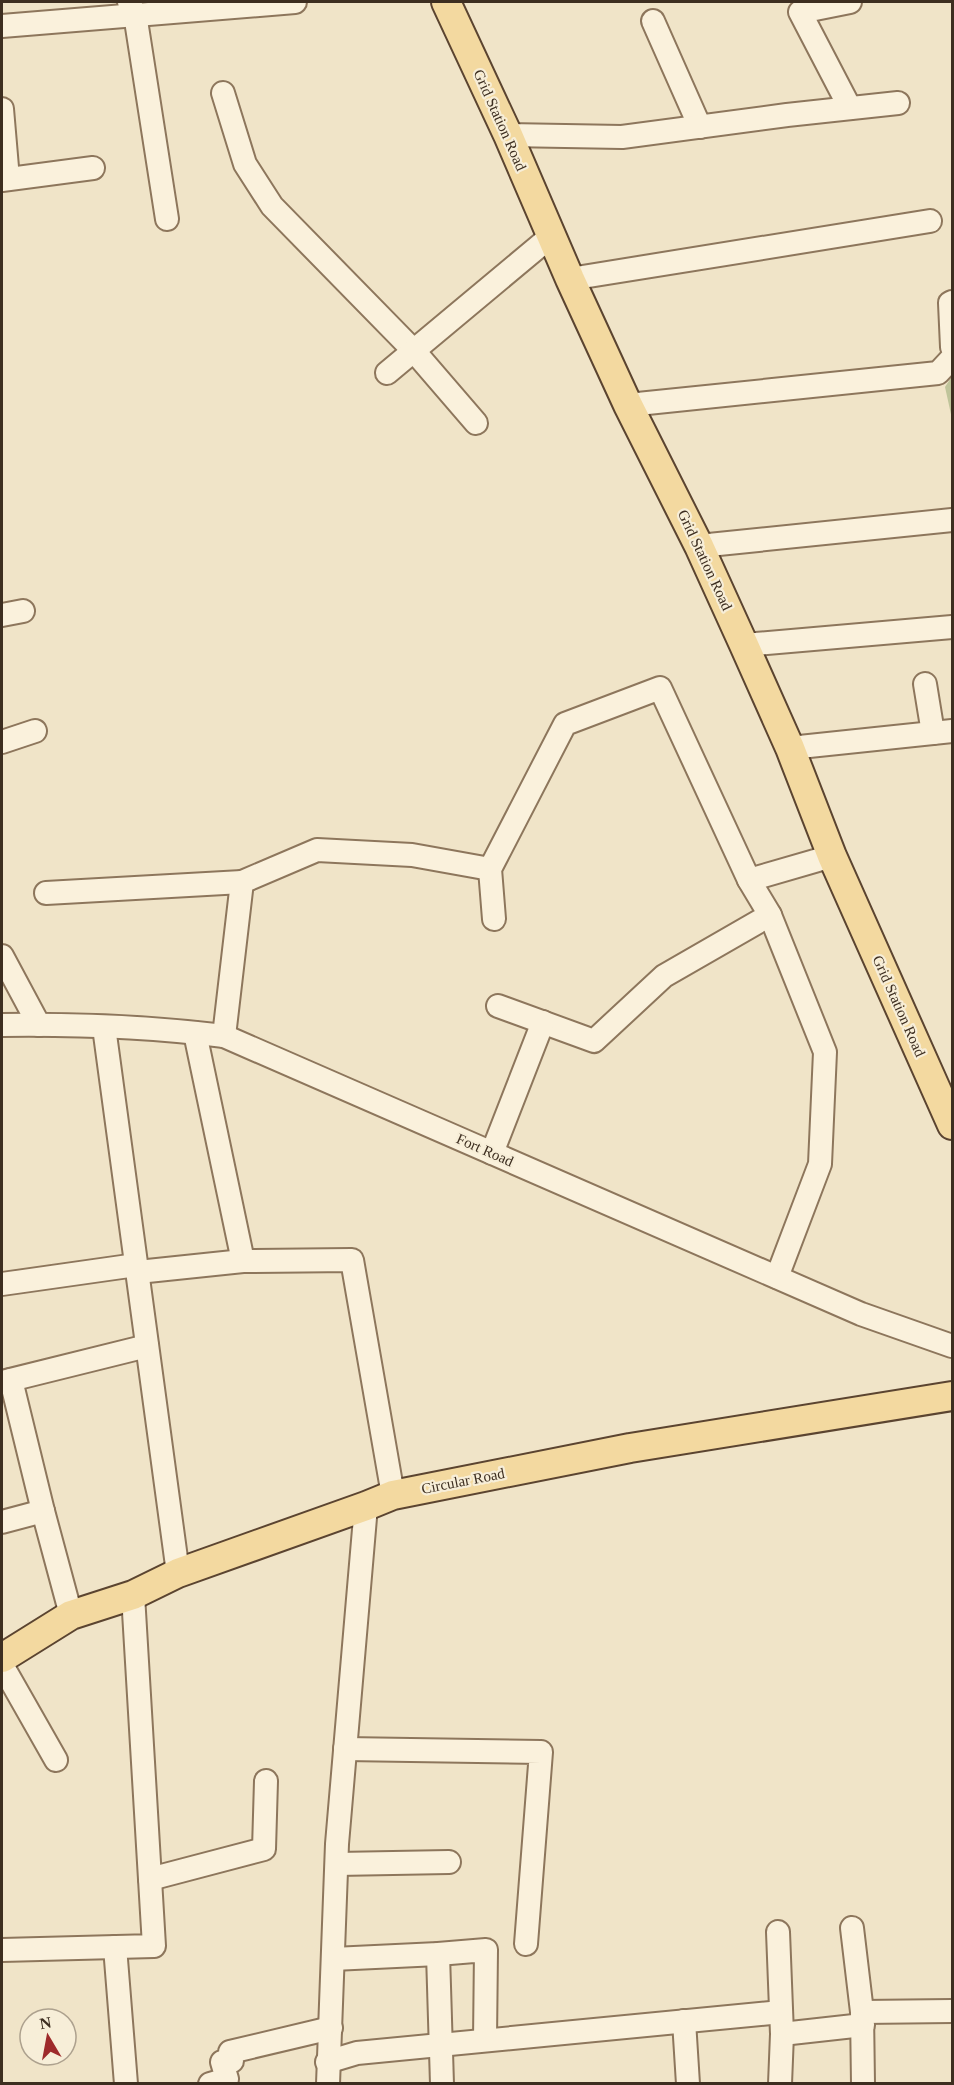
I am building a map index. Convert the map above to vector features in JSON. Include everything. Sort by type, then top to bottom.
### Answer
[{"type":"main road","name":"Grid Station Road","points":[[446,2],[508,135],[550,237],[628,405],[699,546],[744,645],[790,748],[832,856],[952,1125]]},
{"type":"main road","name":"Circular Road","points":[[2,1658],[71,1615],[133,1595],[178,1573],[393,1495],[630,1448],[952,1396]]},
{"type":"street","points":[[2,26],[132,8],[295,2]]},
{"type":"street","points":[[850,2],[800,12],[850,108]]},
{"type":"street","points":[[132,8],[167,219]]},
{"type":"street","points":[[653,21],[700,127]]},
{"type":"street","points":[[223,93],[245,164],[272,206],[414,351],[476,423]]},
{"type":"street","points":[[508,135],[622,137],[898,104]]},
{"type":"street","points":[[2,109],[5,180],[93,168]]},
{"type":"street","points":[[570,279],[930,221]]},
{"type":"street","points":[[387,373],[550,237]]},
{"type":"street","points":[[952,302],[950,303],[952,347]]},
{"type":"street","points":[[628,405],[938,373],[952,358]]},
{"type":"street","points":[[699,546],[952,520]]},
{"type":"street","points":[[744,645],[952,627]]},
{"type":"street","points":[[790,748],[943,732],[925,684]]},
{"type":"street","points":[[494,919],[490,869],[565,724],[660,688],[749,880],[770,915],[825,1052],[820,1164],[777,1277]]},
{"type":"street","points":[[2,742],[35,731]]},
{"type":"street","points":[[46,893],[242,882],[317,850],[412,855],[490,869]]},
{"type":"street","points":[[749,880],[832,856]]},
{"type":"street","points":[[224,1036],[242,882]]},
{"type":"street","points":[[498,1006],[594,1041],[664,976],[770,915]]},
{"type":"street","points":[[2,956],[39,1025]]},
{"type":"street","points":[[492,1153],[543,1022]]},
{"type":"street","name":"Fort Road","points":[[2,1025],[104,1027],[224,1036],[861,1314],[952,1346]]},
{"type":"street","points":[[104,1027],[178,1573]]},
{"type":"street","points":[[195,1033],[243,1261]]},
{"type":"street","points":[[2,1284],[137,1268],[243,1261],[352,1260],[393,1495]]},
{"type":"street","points":[[71,1615],[6,1381],[147,1346]]},
{"type":"street","points":[[327,2073],[331,2028],[337,1864],[366,1506]]},
{"type":"street","points":[[2,1522],[43,1512]]},
{"type":"street","points":[[2,1950],[154,1946],[133,1595]]},
{"type":"street","points":[[2,1665],[56,1760]]},
{"type":"street","points":[[345,1749],[541,1752],[526,1944]]},
{"type":"street","points":[[150,1879],[264,1849],[266,1781]]},
{"type":"street","points":[[337,1864],[449,1862]]},
{"type":"street","points":[[852,1928],[862,2018],[863,2084]]},
{"type":"street","points":[[778,1932],[781,2023],[780,2084]]},
{"type":"street","points":[[116,1947],[126,2084]]},
{"type":"street","points":[[333,1959],[486,1950],[485,2040]]},
{"type":"street","points":[[438,1954],[442,2084]]},
{"type":"street","points":[[327,2073],[357,2053],[485,2040],[684,2021],[781,2023],[952,2011]]},
{"type":"street","points":[[684,2021],[688,2084]]},
{"type":"street","points":[[210,2084],[227,2079],[222,2062],[232,2061],[230,2052],[331,2028]]},
{"type":"green space","points":[[952,376],[952,419],[945,387]]}]
